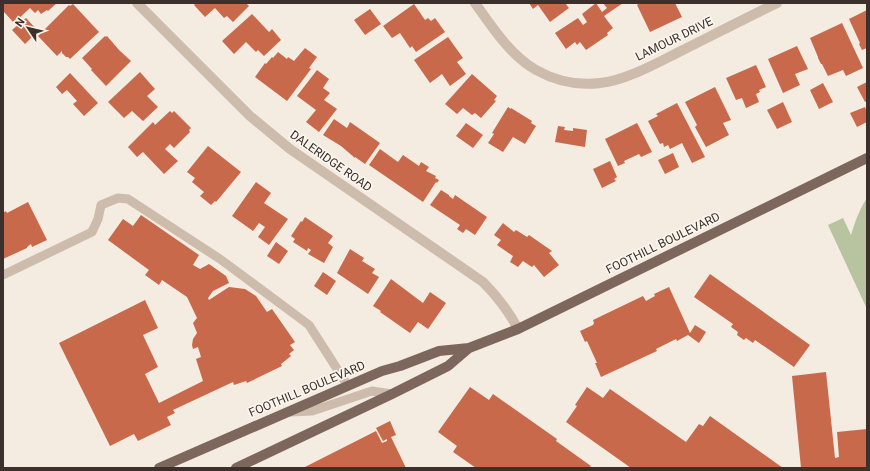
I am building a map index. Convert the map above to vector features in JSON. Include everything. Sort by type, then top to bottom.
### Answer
[{"type":"main road","name":"FOOTHILL BOULEVARD","points":[[160,468],[382,371],[400,366],[439,351],[469,348],[518,328],[867,158]]},
{"type":"main road","name":"FOOTHILL BOULEVARD","points":[[236,468],[448,366],[469,348]]},
{"type":"street","name":"DALERIDGE ROAD","points":[[137,3],[250,116],[290,149],[483,282],[498,297],[518,328]]},
{"type":"street","name":"LAMOUR DRIVE","points":[[475,3],[494,30],[529,64],[550,77],[579,84],[602,83],[626,76],[654,64],[776,3]]},
{"type":"lane","points":[[3,275],[92,232],[98,219],[101,205],[118,198],[128,199],[220,259],[309,325],[348,386]]},
{"type":"lane","points":[[288,412],[312,411],[372,391],[392,394]]},
{"type":"green space","points":[[867,198],[867,309],[828,225],[843,218],[851,235],[859,212]]},
{"type":"building","points":[[3,3],[57,3],[48,11],[47,10],[41,14],[38,10],[35,13],[30,8],[14,23],[4,12],[3,13]]},
{"type":"building","points":[[196,3],[246,3],[249,6],[233,22],[227,16],[224,18],[215,8],[205,17],[194,5]]},
{"type":"building","points":[[529,3],[565,3],[569,8],[550,22],[538,5],[533,9]]},
{"type":"building","points":[[596,3],[602,12],[607,8],[603,3],[623,3],[604,16],[613,28],[607,33],[608,35],[586,50],[580,42],[577,45],[575,42],[566,49],[555,33],[578,18],[583,25],[587,22],[582,14]]},
{"type":"building","points":[[640,3],[675,3],[682,17],[650,32],[637,5]]},
{"type":"building","points":[[73,4],[99,32],[70,59],[62,53],[62,51],[57,56],[38,36],[69,5],[70,6]]},
{"type":"building","points":[[414,4],[425,20],[428,18],[431,21],[435,18],[445,32],[416,52],[412,46],[410,48],[400,33],[392,38],[383,26]]},
{"type":"building","points":[[370,9],[381,24],[365,35],[354,20]]},
{"type":"building","points":[[867,10],[867,48],[862,50],[849,19]]},
{"type":"building","points":[[252,14],[269,32],[272,29],[281,40],[264,56],[258,50],[256,52],[246,42],[234,54],[222,41]]},
{"type":"building","points":[[26,18],[38,31],[25,44],[12,30]]},
{"type":"building","points":[[842,23],[863,68],[846,76],[843,70],[828,76],[818,58],[810,38]]},
{"type":"building","points":[[105,36],[107,36],[131,61],[106,86],[82,58]]},
{"type":"building","points":[[448,37],[463,58],[457,62],[466,74],[450,86],[442,74],[430,83],[414,60]]},
{"type":"building","points":[[797,46],[808,69],[795,74],[800,85],[783,93],[768,59]]},
{"type":"building","points":[[305,48],[317,57],[309,68],[311,69],[287,101],[255,77],[265,63],[266,64],[278,52],[287,59],[288,57],[294,61]]},
{"type":"building","points":[[756,65],[766,87],[759,90],[760,92],[756,94],[759,102],[746,108],[742,98],[736,100],[726,78]]},
{"type":"building","points":[[317,70],[329,79],[323,88],[330,93],[324,100],[337,109],[319,132],[306,122],[316,110],[297,96]]},
{"type":"building","points":[[140,72],[155,89],[147,96],[158,107],[143,121],[132,111],[124,118],[108,102]]},
{"type":"building","points":[[70,73],[98,103],[84,116],[73,104],[77,101],[67,90],[62,94],[56,87]]},
{"type":"building","points":[[472,74],[497,96],[494,100],[496,101],[481,118],[475,113],[472,115],[463,108],[457,114],[445,104]]},
{"type":"building","points":[[867,82],[867,101],[865,102],[857,87]]},
{"type":"building","points":[[823,83],[833,102],[819,109],[810,90]]},
{"type":"building","points":[[715,87],[731,120],[723,123],[729,135],[706,147],[695,127],[697,125],[685,102]]},
{"type":"building","points":[[783,102],[792,122],[777,129],[767,110]]},
{"type":"building","points":[[677,103],[705,157],[692,163],[682,143],[670,149],[668,145],[664,147],[663,143],[660,144],[648,121],[658,116],[656,114]]},
{"type":"building","points":[[508,107],[532,121],[531,123],[536,126],[525,144],[513,137],[503,152],[488,143],[494,134],[492,133]]},
{"type":"building","points":[[865,107],[867,112],[867,122],[857,127],[850,113]]},
{"type":"building","points":[[170,111],[172,113],[174,111],[191,128],[189,130],[190,132],[174,148],[170,144],[165,149],[178,161],[164,174],[143,152],[137,157],[128,147],[153,122],[155,125]]},
{"type":"building","points":[[334,119],[347,128],[350,122],[380,143],[365,164],[323,135]]},
{"type":"building","points":[[466,123],[483,135],[473,148],[456,136]]},
{"type":"building","points":[[637,123],[652,152],[641,157],[639,154],[624,161],[625,163],[618,166],[605,139]]},
{"type":"building","points":[[558,126],[565,127],[564,130],[573,131],[573,128],[587,130],[585,147],[555,142]]},
{"type":"building","points":[[208,146],[241,172],[216,202],[215,201],[211,205],[200,196],[204,192],[192,182],[195,178],[187,172]]},
{"type":"building","points":[[380,149],[398,162],[403,155],[419,166],[421,162],[429,167],[426,171],[436,176],[435,178],[439,180],[437,183],[436,182],[423,202],[369,165]]},
{"type":"building","points":[[673,153],[679,167],[665,174],[658,160]]},
{"type":"building","points":[[610,161],[617,177],[614,179],[616,181],[602,188],[593,169]]},
{"type":"building","points":[[256,182],[271,193],[264,203],[288,219],[269,245],[258,237],[265,227],[259,223],[253,231],[232,216]]},
{"type":"building","points":[[441,190],[453,199],[455,195],[487,217],[475,235],[466,229],[463,233],[457,229],[460,225],[430,205]]},
{"type":"building","points":[[28,202],[47,240],[32,247],[31,244],[27,248],[3,259],[3,213],[6,211],[7,213]]},
{"type":"building","points":[[141,215],[199,255],[193,265],[200,269],[209,264],[226,276],[229,283],[213,291],[208,298],[209,300],[229,287],[245,289],[256,296],[267,312],[272,309],[295,342],[290,345],[294,350],[289,354],[291,356],[281,364],[282,366],[247,383],[246,381],[234,385],[233,382],[173,410],[175,413],[167,417],[171,425],[138,441],[134,434],[110,446],[59,343],[145,300],[158,328],[143,335],[158,367],[145,374],[159,403],[203,381],[196,359],[201,357],[198,347],[193,349],[192,345],[193,339],[197,333],[193,323],[197,318],[187,297],[162,280],[159,285],[145,275],[149,270],[108,240],[123,219],[133,226]]},
{"type":"building","points":[[305,217],[333,236],[328,243],[333,247],[324,263],[308,254],[311,250],[308,248],[307,251],[293,242],[295,239],[291,236]]},
{"type":"building","points":[[503,223],[514,232],[516,230],[527,237],[529,235],[552,251],[549,253],[559,265],[544,277],[534,265],[532,267],[523,261],[518,267],[510,262],[513,256],[497,245],[501,240],[494,235]]},
{"type":"building","points":[[276,242],[288,251],[279,264],[267,256]]},
{"type":"building","points":[[350,249],[364,258],[362,261],[375,269],[372,273],[379,277],[368,294],[337,273]]},
{"type":"building","points":[[323,272],[336,281],[327,295],[314,286]]},
{"type":"building","points":[[710,274],[810,345],[794,367],[755,340],[753,343],[746,338],[744,340],[737,335],[738,332],[731,327],[733,324],[694,297]]},
{"type":"building","points":[[391,279],[423,303],[430,292],[446,303],[428,329],[418,322],[410,333],[373,306]]},
{"type":"building","points":[[669,287],[690,333],[695,325],[706,332],[699,343],[688,335],[677,341],[676,339],[656,349],[657,351],[601,377],[595,363],[597,363],[587,341],[585,342],[580,331],[593,325],[593,320],[643,296],[646,301],[655,296],[654,294]]},
{"type":"building","points":[[826,372],[835,458],[839,457],[837,432],[867,429],[867,468],[801,468],[792,376]]},
{"type":"building","points":[[470,387],[489,400],[493,394],[557,439],[556,441],[591,466],[589,468],[476,468],[453,452],[457,446],[438,432]]},
{"type":"building","points":[[587,387],[603,398],[610,389],[686,442],[699,424],[703,426],[710,416],[783,468],[631,468],[566,422],[577,406],[575,405]]},
{"type":"building","points":[[390,421],[396,435],[391,437],[406,468],[303,468],[376,431],[382,443],[387,441],[387,439],[383,441],[376,428]]}]
